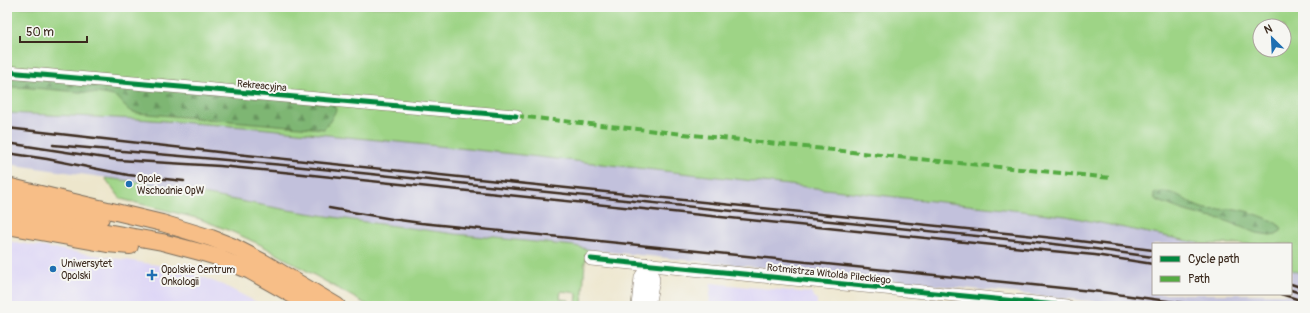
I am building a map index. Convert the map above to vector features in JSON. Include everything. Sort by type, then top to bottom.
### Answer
[{"type":"main road","points":[[7,186],[198,233],[234,247],[278,270],[337,306]]},
{"type":"main road","points":[[7,202],[87,216],[112,219],[145,219]]},
{"type":"main road","points":[[7,214],[162,242],[217,257],[250,271],[312,306]]},
{"type":"main road","points":[[7,226],[107,244],[193,250]]},
{"type":"street","name":"Rekreacyjna","points":[[7,72],[516,116]]},
{"type":"street","name":"Rotmistrza Witolda Pileckiego","points":[[591,258],[1066,306]]},
{"type":"street","points":[[638,306],[641,277],[650,264]]},
{"type":"street","points":[[648,306],[653,280],[650,264]]},
{"type":"shaded area","points":[[7,113],[138,119],[258,128],[468,149],[1066,216],[1198,243],[1152,243],[1152,295],[1292,295],[1292,270],[1303,274],[1303,306],[1138,306],[590,250],[575,246],[455,234],[365,222],[288,210],[139,182],[7,164]]},
{"type":"shaded area","points":[[7,241],[183,269],[225,286],[264,306],[7,306]]},
{"type":"shaded area","points":[[711,283],[811,293],[817,300],[817,306],[709,306]]},
{"type":"green space","points":[[7,7],[1303,7],[1303,274],[1292,270],[1292,243],[1198,243],[1066,216],[468,149],[258,128],[138,119],[7,113]]},
{"type":"green space","points":[[7,72],[332,104],[336,110],[324,129],[137,113],[127,109],[116,97],[98,93],[7,87]]},
{"type":"green space","points":[[105,178],[139,182],[288,210],[365,222],[455,234],[575,246],[590,250],[585,262],[582,306],[576,306],[577,293],[561,291],[560,299],[569,300],[568,306],[369,306],[261,245],[235,233],[200,219],[121,199]]},
{"type":"green space","points":[[1162,192],[1178,195],[1194,205],[1204,208],[1213,210],[1236,209],[1254,214],[1273,222],[1282,228],[1281,231],[1276,234],[1270,235],[1256,233],[1221,219],[1182,210],[1156,200],[1154,193]]},
{"type":"railway","points":[[7,128],[236,154],[1054,238],[1152,250]]},
{"type":"railway","points":[[7,143],[118,160],[220,166],[283,172],[1095,255],[1152,264]]},
{"type":"railway","points":[[53,145],[283,165],[1054,244],[1152,257]]},
{"type":"railway","points":[[7,153],[47,159],[128,175],[184,181]]},
{"type":"railway","points":[[329,208],[421,223],[1101,292],[1204,306]]},
{"type":"railway","points":[[1292,284],[1303,288]]},
{"type":"railway","points":[[1292,290],[1303,294]]},
{"type":"railway","points":[[1284,295],[1303,301]]},
{"type":"marked path","points":[[516,116],[908,158],[1112,178]]},
{"type":"cycle path","points":[[7,72],[516,116]]},
{"type":"cycle path","points":[[591,259],[1066,306]]},
{"type":"place","name":"Opole Wschodnie OpW","points":[[129,184]]},
{"type":"place","name":"Uniwersytet Opolski","points":[[53,269]]},
{"type":"place","name":"Opolskie Centrum Onkologii","points":[[152,275]]}]
